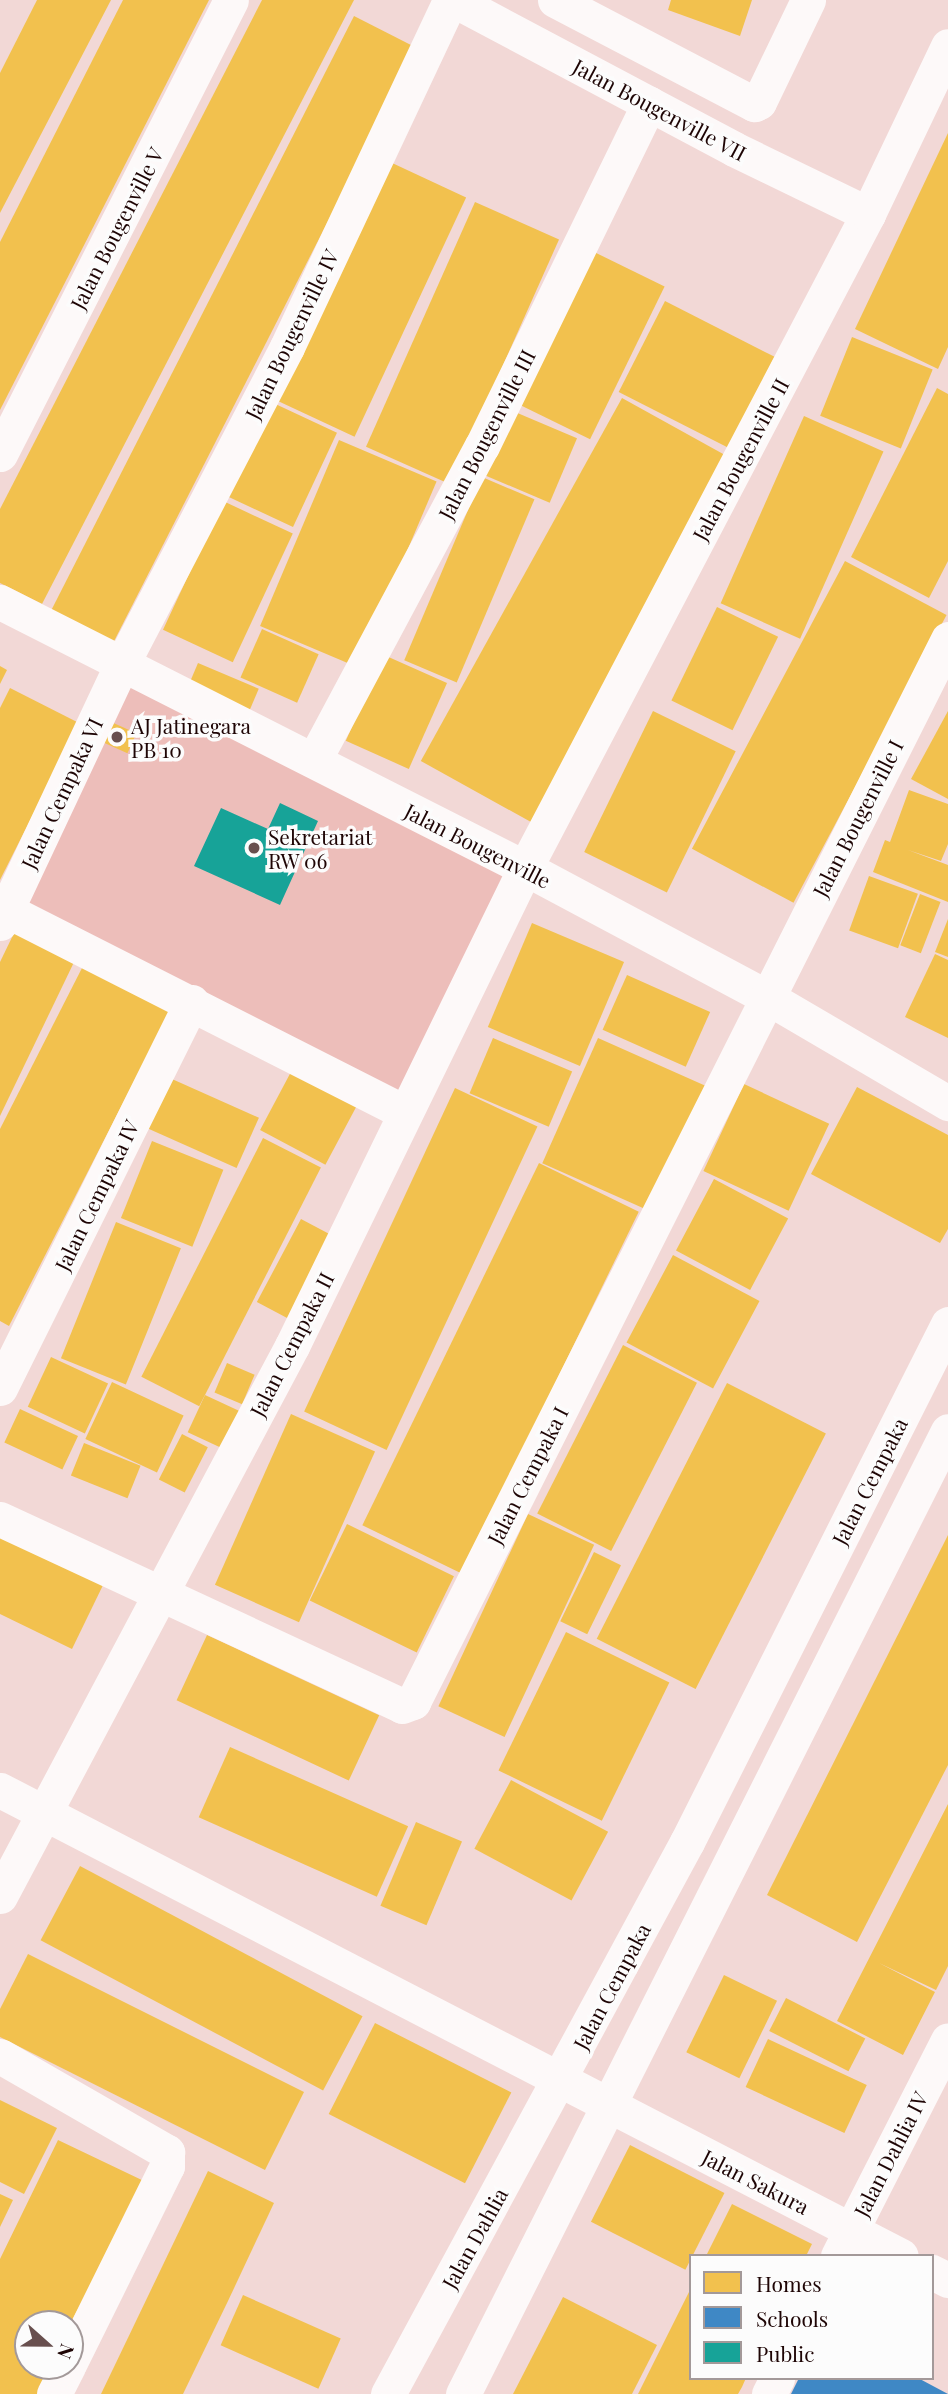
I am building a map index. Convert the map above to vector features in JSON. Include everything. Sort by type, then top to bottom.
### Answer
[{"type":"street","name":"Jalan Bougenville V","points":[[0,454],[231,0]]},
{"type":"street","name":"Jalan Bougenville VII","points":[[452,0],[868,214]]},
{"type":"street","name":"Jalan Bougenville IV","points":[[122,664],[287,347],[452,0]]},
{"type":"street","points":[[555,0],[749,103],[760,102],[808,0]]},
{"type":"street","name":"Jalan Bougenville II","points":[[525,868],[868,214],[948,46]]},
{"type":"street","name":"Jalan Bougenville III","points":[[314,760],[482,446],[649,103]]},
{"type":"street","name":"Jalan Bougenville","points":[[0,602],[525,868],[767,997],[948,1103]]},
{"type":"street","name":"Jalan Bougenville I","points":[[767,997],[948,639]]},
{"type":"street","name":"Jalan Cempaka VI","points":[[3,916],[122,664]]},
{"type":"street","name":"Jalan Cempaka II","points":[[0,1896],[292,1346],[525,868]]},
{"type":"street","points":[[3,916],[192,1002],[404,1112]]},
{"type":"street","name":"Jalan Cempaka I","points":[[0,1519],[402,1706],[413,1702],[767,997]]},
{"type":"street","name":"Jalan Cempaka IV","points":[[0,1388],[192,1002]]},
{"type":"street","name":"Jalan Cempaka","points":[[560,2083],[687,1842],[948,1324]]},
{"type":"street","points":[[463,2394],[948,1431]]},
{"type":"street","points":[[0,1790],[560,2083]]},
{"type":"street","name":"Jalan Dahlia IV","points":[[844,2243],[948,2040]]},
{"type":"street","points":[[0,2056],[167,2152],[167,2166],[84,2334]]},
{"type":"street","name":"Jalan Sakura","points":[[560,2083],[610,2105],[844,2243],[892,2254]]},
{"type":"street","name":"Jalan Dahlia","points":[[388,2394],[560,2083]]},
{"type":"shaded area","points":[[122,664],[525,869],[401,1112],[0,907]]},
{"type":"building: Homes","points":[[37,0],[111,0],[0,213],[0,73]]},
{"type":"building: Homes","points":[[123,0],[209,0],[0,410],[0,242]]},
{"type":"building: Homes","points":[[262,0],[354,0],[42,604],[0,583],[0,509]]},
{"type":"building: Homes","points":[[671,0],[752,0],[740,36],[668,10]]},
{"type":"building: Homes","points":[[354,16],[416,48],[111,647],[48,616]]},
{"type":"building: Homes","points":[[948,133],[948,347],[938,369],[855,329]]},
{"type":"building: Homes","points":[[390,162],[466,197],[355,437],[278,401]]},
{"type":"building: Homes","points":[[475,202],[559,239],[450,484],[366,447]]},
{"type":"building: Homes","points":[[590,250],[665,286],[590,439],[515,403]]},
{"type":"building: Homes","points":[[665,301],[775,357],[728,448],[619,392]]},
{"type":"building: Homes","points":[[852,337],[933,370],[901,448],[820,416]]},
{"type":"building: Homes","points":[[937,388],[948,394],[948,561],[929,598],[851,557]]},
{"type":"building: Homes","points":[[622,398],[732,459],[531,822],[421,761]]},
{"type":"building: Homes","points":[[269,401],[337,433],[293,527],[225,495]]},
{"type":"building: Homes","points":[[508,409],[577,438],[550,503],[481,473]]},
{"type":"building: Homes","points":[[804,416],[883,451],[800,639],[721,603]]},
{"type":"building: Homes","points":[[339,440],[437,481],[358,667],[260,626]]},
{"type":"building: Homes","points":[[482,477],[534,499],[457,682],[404,660]]},
{"type":"building: Homes","points":[[223,501],[293,534],[233,662],[163,630]]},
{"type":"building: Homes","points":[[845,561],[947,615],[793,903],[692,849]]},
{"type":"building: Homes","points":[[717,607],[778,637],[733,730],[671,700]]},
{"type":"building: Homes","points":[[262,629],[319,654],[297,703],[240,677]]},
{"type":"building: Homes","points":[[384,655],[447,683],[409,769],[346,741]]},
{"type":"building: Homes","points":[[198,663],[259,689],[249,712],[188,686]]},
{"type":"building: Homes","points":[[0,666],[7,670],[0,684]]},
{"type":"building: Homes","points":[[10,688],[79,723],[0,880],[0,708]]},
{"type":"building: Homes","points":[[653,711],[736,751],[667,892],[584,852]]},
{"type":"building: Homes","points":[[948,711],[948,799],[911,779]]},
{"type":"building: Homes","name":"AJ Jatinegara PB 10","points":[[109,721],[136,733],[127,753],[100,741]]},
{"type":"building: Homes","points":[[909,790],[948,804],[948,844],[941,861],[908,850],[948,865],[948,902],[873,872],[885,840],[890,842]]},
{"type":"building: Homes","points":[[869,876],[918,894],[898,948],[849,931]]},
{"type":"building: Homes","points":[[920,894],[941,902],[921,953],[900,945]]},
{"type":"building: Homes","points":[[948,919],[948,957],[935,952]]},
{"type":"building: Homes","points":[[532,923],[624,962],[580,1066],[488,1027]]},
{"type":"building: Homes","points":[[16,929],[76,958],[0,1116],[0,962]]},
{"type":"building: Homes","points":[[935,954],[948,960],[948,1038],[905,1017]]},
{"type":"building: Homes","points":[[83,966],[170,1011],[9,1326],[0,1321],[0,1129]]},
{"type":"building: Homes","points":[[627,975],[710,1012],[686,1067],[603,1030]]},
{"type":"building: Homes","points":[[493,1038],[572,1072],[549,1127],[470,1093]]},
{"type":"building: Homes","points":[[598,1038],[708,1087],[652,1212],[542,1163]]},
{"type":"building: Homes","points":[[292,1070],[357,1105],[325,1165],[260,1130]]},
{"type":"building: Homes","points":[[163,1075],[259,1118],[237,1168],[141,1125]]},
{"type":"building: Homes","points":[[744,1084],[829,1124],[789,1211],[703,1171]]},
{"type":"building: Homes","points":[[857,1087],[948,1135],[948,1229],[940,1243],[811,1174]]},
{"type":"building: Homes","points":[[455,1088],[537,1126],[387,1450],[304,1412]]},
{"type":"building: Homes","points":[[263,1138],[321,1168],[199,1406],[141,1377]]},
{"type":"building: Homes","points":[[152,1141],[223,1170],[192,1247],[121,1218]]},
{"type":"building: Homes","points":[[539,1163],[639,1212],[462,1574],[362,1525]]},
{"type":"building: Homes","points":[[714,1179],[788,1218],[750,1290],[676,1251]]},
{"type":"building: Homes","points":[[301,1219],[335,1237],[290,1320],[257,1302]]},
{"type":"building: Homes","points":[[116,1222],[181,1248],[126,1385],[61,1358]]},
{"type":"building: Homes","points":[[673,1255],[760,1301],[713,1388],[627,1342]]},
{"type":"building: Homes","points":[[623,1345],[697,1383],[611,1551],[537,1513]]},
{"type":"building: Homes","points":[[51,1357],[108,1384],[85,1433],[28,1407]]},
{"type":"building: Homes","points":[[227,1363],[255,1375],[242,1404],[214,1392]]},
{"type":"building: Homes","points":[[112,1382],[184,1415],[157,1472],[85,1439]]},
{"type":"building: Homes","points":[[727,1383],[826,1433],[696,1689],[597,1639]]},
{"type":"building: Homes","points":[[205,1395],[239,1411],[222,1448],[188,1432]]},
{"type":"building: Homes","points":[[20,1409],[78,1436],[62,1470],[4,1443]]},
{"type":"building: Homes","points":[[291,1414],[375,1451],[299,1622],[215,1585]]},
{"type":"building: Homes","points":[[182,1434],[208,1447],[185,1493],[159,1479]]},
{"type":"building: Homes","points":[[84,1443],[141,1466],[127,1498],[71,1475]]},
{"type":"building: Homes","points":[[528,1514],[594,1545],[505,1737],[438,1706]]},
{"type":"building: Homes","points":[[347,1524],[454,1576],[417,1653],[310,1600]]},
{"type":"building: Homes","points":[[0,1531],[105,1581],[72,1649],[0,1614]]},
{"type":"building: Homes","points":[[948,1535],[948,1765],[857,1942],[767,1895]]},
{"type":"building: Homes","points":[[594,1552],[621,1565],[587,1634],[560,1621]]},
{"type":"building: Homes","points":[[566,1632],[669,1682],[602,1821],[498,1770]]},
{"type":"building: Homes","points":[[207,1635],[379,1715],[349,1781],[177,1700]]},
{"type":"building: Homes","points":[[230,1747],[408,1826],[377,1897],[199,1817]]},
{"type":"building: Homes","points":[[511,1780],[608,1832],[572,1901],[474,1849]]},
{"type":"building: Homes","points":[[948,1804],[948,1966],[936,1990],[879,1963],[935,1992],[903,2055],[837,2021]]},
{"type":"building: Homes","points":[[416,1822],[462,1842],[426,1925],[380,1906]]},
{"type":"building: Homes","points":[[80,1866],[363,2016],[323,2090],[41,1940]]},
{"type":"building: Homes","points":[[28,1954],[304,2092],[265,2170],[0,2037],[0,2009]]},
{"type":"building: Homes","points":[[724,1975],[777,2001],[739,2078],[686,2052]]},
{"type":"building: Homes","points":[[786,1998],[865,2038],[849,2071],[769,2031]]},
{"type":"building: Homes","points":[[375,2023],[511,2092],[465,2183],[329,2114]]},
{"type":"building: Homes","points":[[768,2039],[867,2085],[844,2133],[746,2087]]},
{"type":"building: Homes","points":[[0,2100],[57,2128],[24,2194],[0,2182]]},
{"type":"building: Homes","points":[[58,2140],[146,2182],[77,2310],[14,2310],[14,2380],[50,2380],[44,2394],[0,2394],[0,2259]]},
{"type":"building: Homes","points":[[630,2145],[724,2193],[693,2254],[689,2254],[685,2270],[591,2222]]},
{"type":"building: Homes","points":[[208,2171],[274,2203],[228,2301],[183,2394],[101,2394]]},
{"type":"building: Homes","points":[[0,2194],[13,2200],[0,2227]]},
{"type":"building: Homes","points":[[732,2204],[812,2244],[807,2254],[707,2254]]},
{"type":"building: Homes","points":[[689,2292],[689,2380],[745,2380],[742,2387],[738,2394],[638,2394]]},
{"type":"building: Homes","points":[[243,2295],[341,2339],[318,2389],[221,2345]]},
{"type":"building: Homes","points":[[563,2297],[657,2345],[632,2394],[513,2394]]},
{"type":"building: Schools","points":[[798,2380],[922,2380],[948,2394],[791,2394]]},
{"type":"building: Public","name":"Sekretariat RW 06","points":[[280,803],[318,821],[280,905],[194,866],[221,808],[268,829]]},
{"type":"place","name":"AJ Jatinegara PB 10","points":[[117,737]]},
{"type":"place","name":"Sekretariat RW 06","points":[[254,848]]}]
